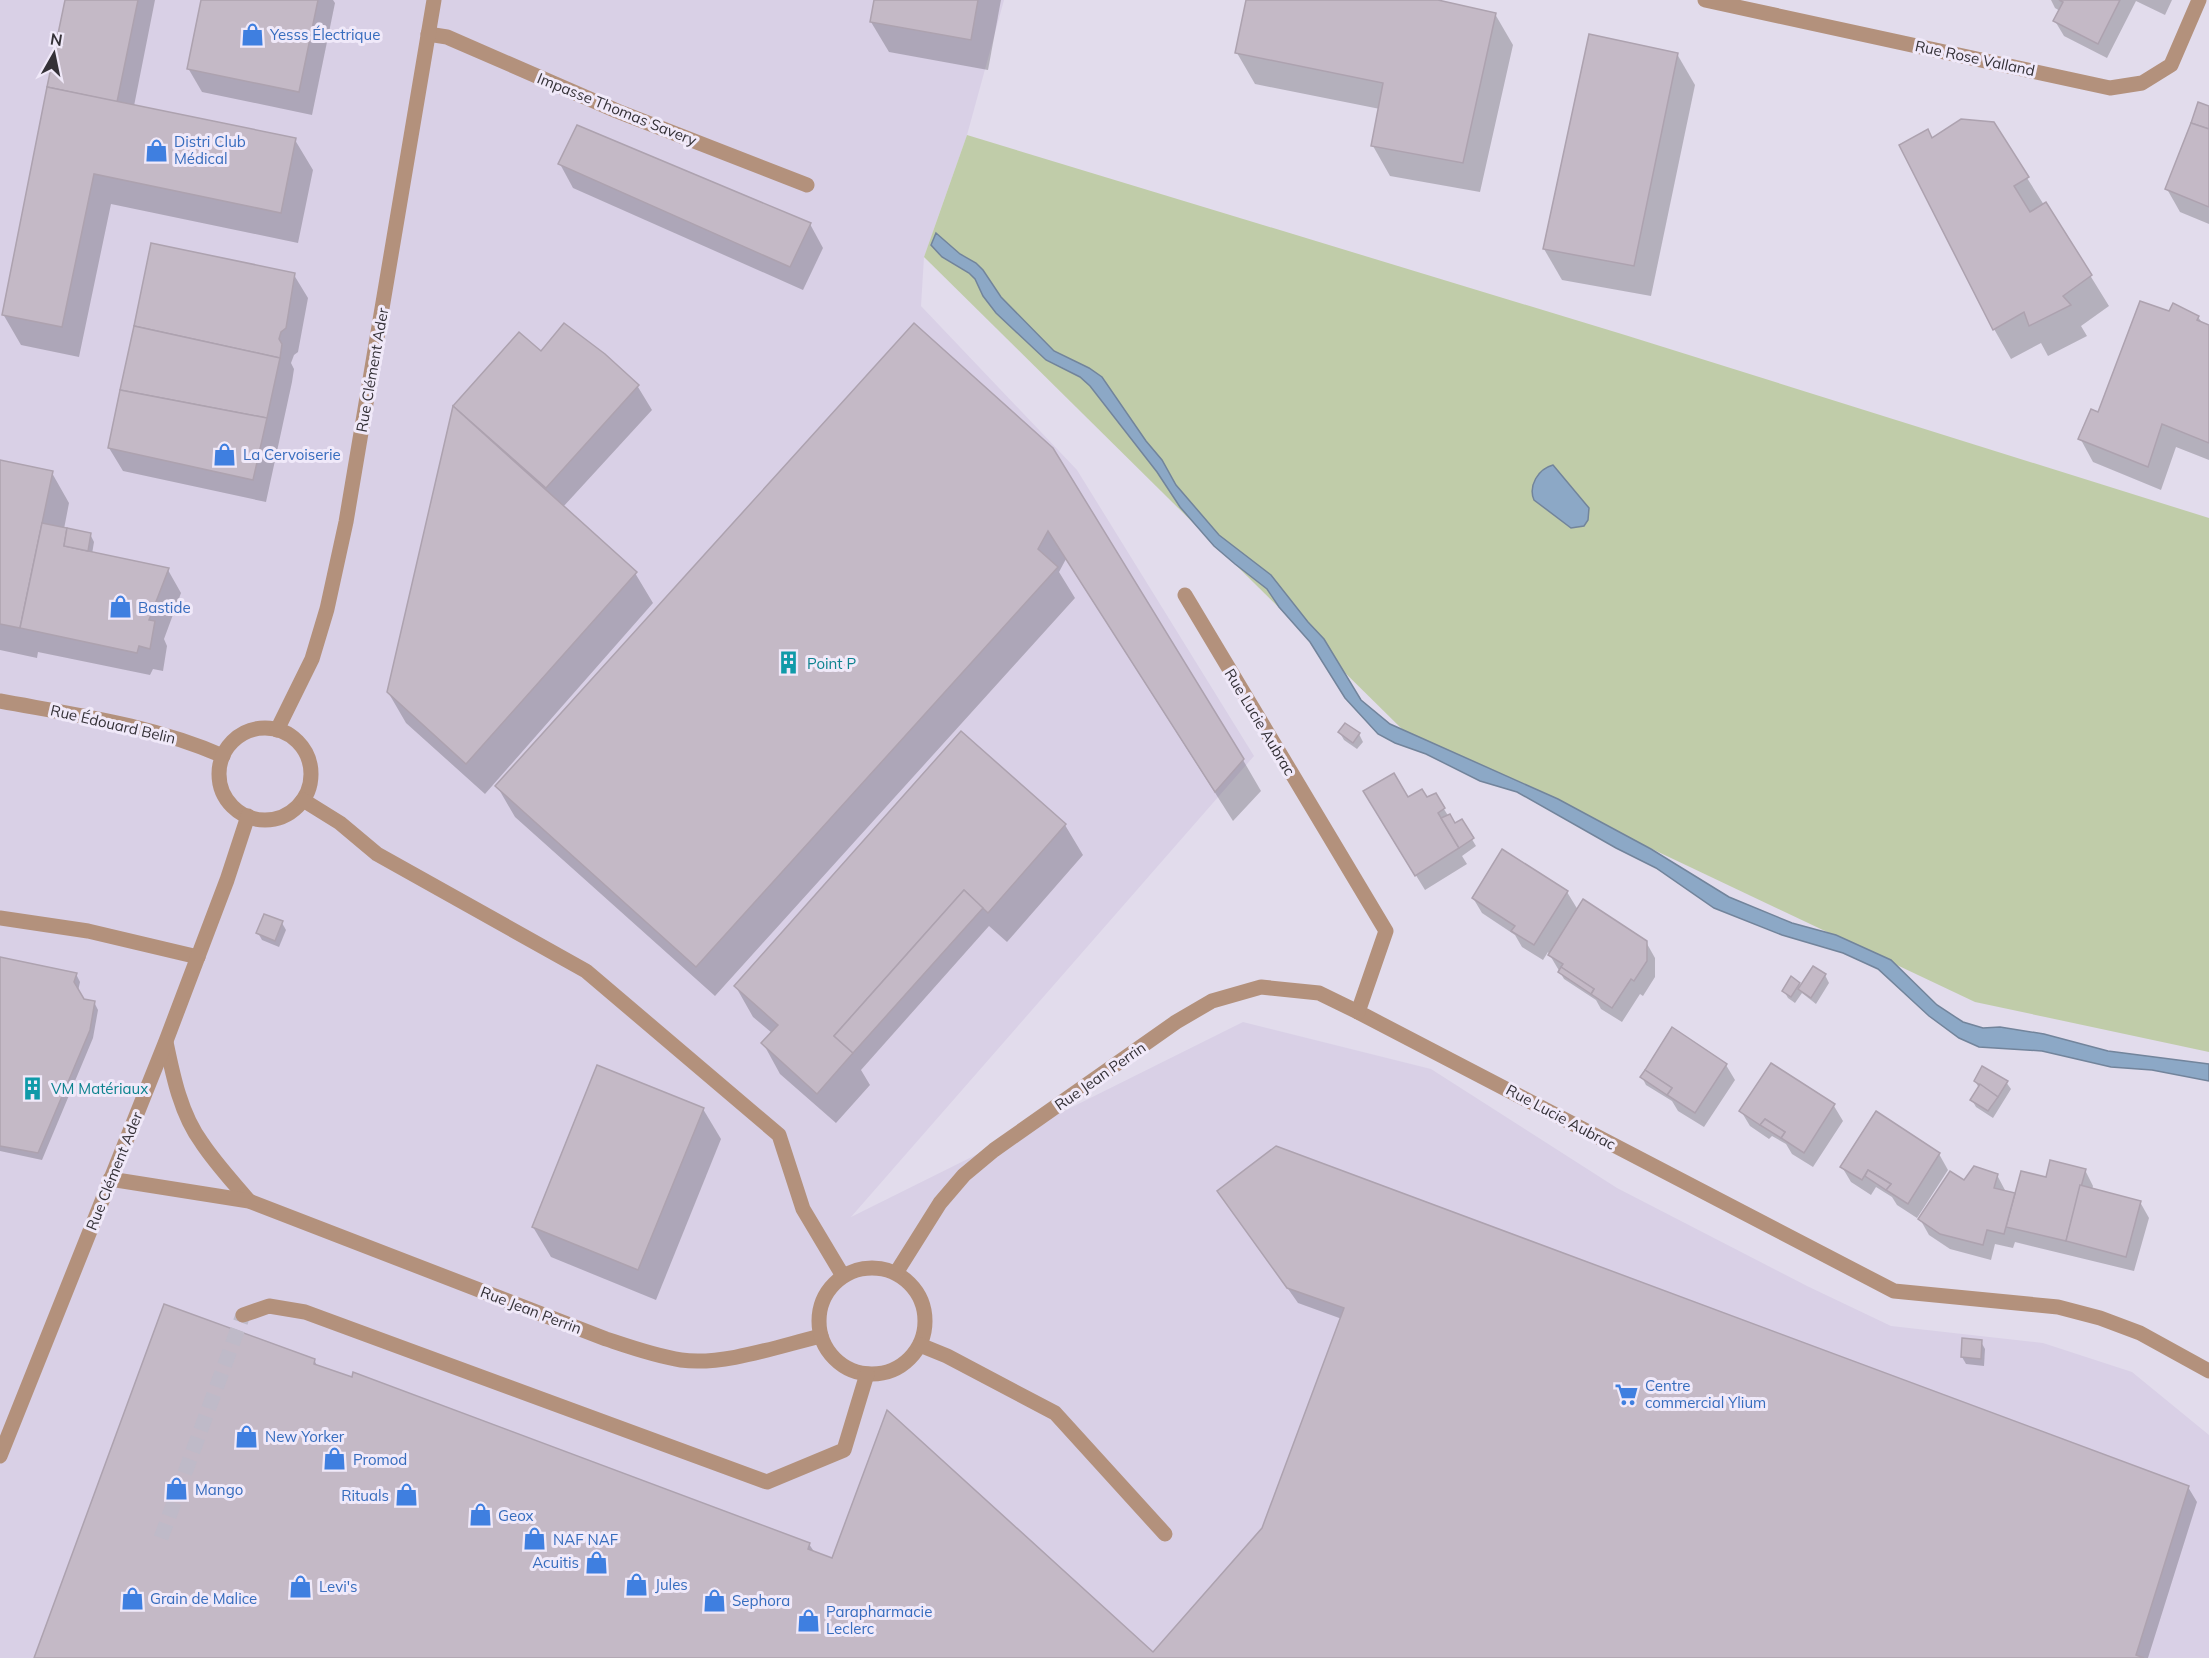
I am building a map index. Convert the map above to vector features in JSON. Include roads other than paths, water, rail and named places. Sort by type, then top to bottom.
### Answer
[{"type":"street","name":"Rue Clément Ader","points":[[277,730],[312,659],[327,609],[346,522],[434,0]]},
{"type":"street","name":"Rue Rose Valland","points":[[1705,0],[2110,88],[2142,83],[2172,65],[2199,0]]},
{"type":"street","name":"Impasse Thomas Savery","points":[[428,34],[447,38],[617,111],[807,185]]},
{"type":"street","name":"Rue Lucie Aubrac","points":[[1185,595],[1386,931],[1359,1012],[1894,1291],[2058,1307],[2100,1318],[2140,1333],[2209,1371]]},
{"type":"street","name":"Rue Édouard Belin","points":[[0,700],[143,728],[196,744],[223,756]]},
{"type":"street","points":[[264,728],[277,730],[290,735],[302,746],[309,758],[312,773],[310,787],[293,812],[278,819],[263,820],[237,811],[223,791],[220,774],[223,756],[239,736],[264,728]]},
{"type":"street","points":[[303,800],[340,823],[378,854],[586,970],[779,1135],[803,1209],[843,1276]]},
{"type":"street","name":"Rue Clément Ader","points":[[0,1456],[166,1041],[248,816]]},
{"type":"street","points":[[0,918],[88,931],[198,957]]},
{"type":"street","name":"Rue Jean Perrin","points":[[896,1273],[940,1203],[964,1175],[994,1150],[1176,1022],[1212,1000],[1261,987],[1319,993],[1359,1012]]},
{"type":"street","points":[[166,1041],[173,1076],[200,1142],[249,1202]]},
{"type":"street","name":"Rue Jean Perrin","points":[[110,1179],[249,1202],[644,1352],[683,1360],[723,1360],[821,1336]]},
{"type":"street","points":[[878,1267],[896,1273],[910,1282],[920,1296],[925,1312],[925,1329],[920,1345],[898,1368],[882,1373],[867,1374],[851,1370],[828,1350],[821,1336],[819,1319],[822,1302],[830,1288],[843,1276],[860,1269],[878,1267]]},
{"type":"street","points":[[243,1314],[269,1306],[305,1312],[767,1482],[844,1450],[867,1374]]},
{"type":"street","points":[[920,1345],[947,1356],[1055,1413],[1165,1534]]},
{"type":"water","points":[[936,233],[983,270],[1001,297],[1054,351],[1102,377],[1146,441],[1162,460],[1176,485],[1219,535],[1271,575],[1324,639],[1361,700],[1390,724],[1558,799],[1651,849],[1729,897],[1792,923],[1836,935],[1891,960],[1937,1005],[1963,1022],[1983,1028],[2000,1027],[2044,1034],[2108,1051],[2209,1064],[2209,1081],[2152,1070],[2111,1067],[2042,1051],[1979,1047],[1959,1038],[1929,1016],[1878,969],[1843,953],[1782,935],[1714,908],[1656,868],[1517,792],[1480,781],[1426,754],[1378,734],[1345,698],[1310,642],[1279,607],[1267,589],[1214,546],[1180,507],[1157,472],[1090,386],[1080,377],[1046,360],[996,313],[983,296],[975,279],[942,257],[931,245]]},
{"type":"water","points":[[1553,465],[1589,508],[1588,520],[1584,526],[1571,528],[1534,500],[1533,484],[1543,470]]},
{"type":"tunnel","points":[[161,1538],[243,1315]]},
{"type":"place","name":"Yesss Électrique","points":[[252,34]]},
{"type":"place","name":"Distri Club Médical","points":[[156,150]]},
{"type":"place","name":"La Cervoiserie","points":[[225,454]]},
{"type":"place","name":"Bastide","points":[[120,607]]},
{"type":"place","name":"Point P","points":[[789,663]]},
{"type":"place","name":"VM Matériaux","points":[[33,1088]]},
{"type":"place","name":"Centre commercial Ylium","points":[[1627,1394]]},
{"type":"place","name":"New Yorker","points":[[247,1436]]},
{"type":"place","name":"Promod","points":[[335,1459]]},
{"type":"place","name":"Mango","points":[[177,1489]]},
{"type":"place","name":"Rituals","points":[[407,1495]]},
{"type":"place","name":"Geox","points":[[480,1515]]},
{"type":"place","name":"NAF NAF","points":[[535,1539]]},
{"type":"place","name":"Acuitis","points":[[597,1562]]},
{"type":"place","name":"Jules","points":[[637,1584]]},
{"type":"place","name":"Levi's","points":[[301,1586]]},
{"type":"place","name":"Grain de Malice","points":[[132,1598]]},
{"type":"place","name":"Sephora","points":[[714,1600]]},
{"type":"place","name":"Parapharmacie Leclerc","points":[[808,1620]]}]
